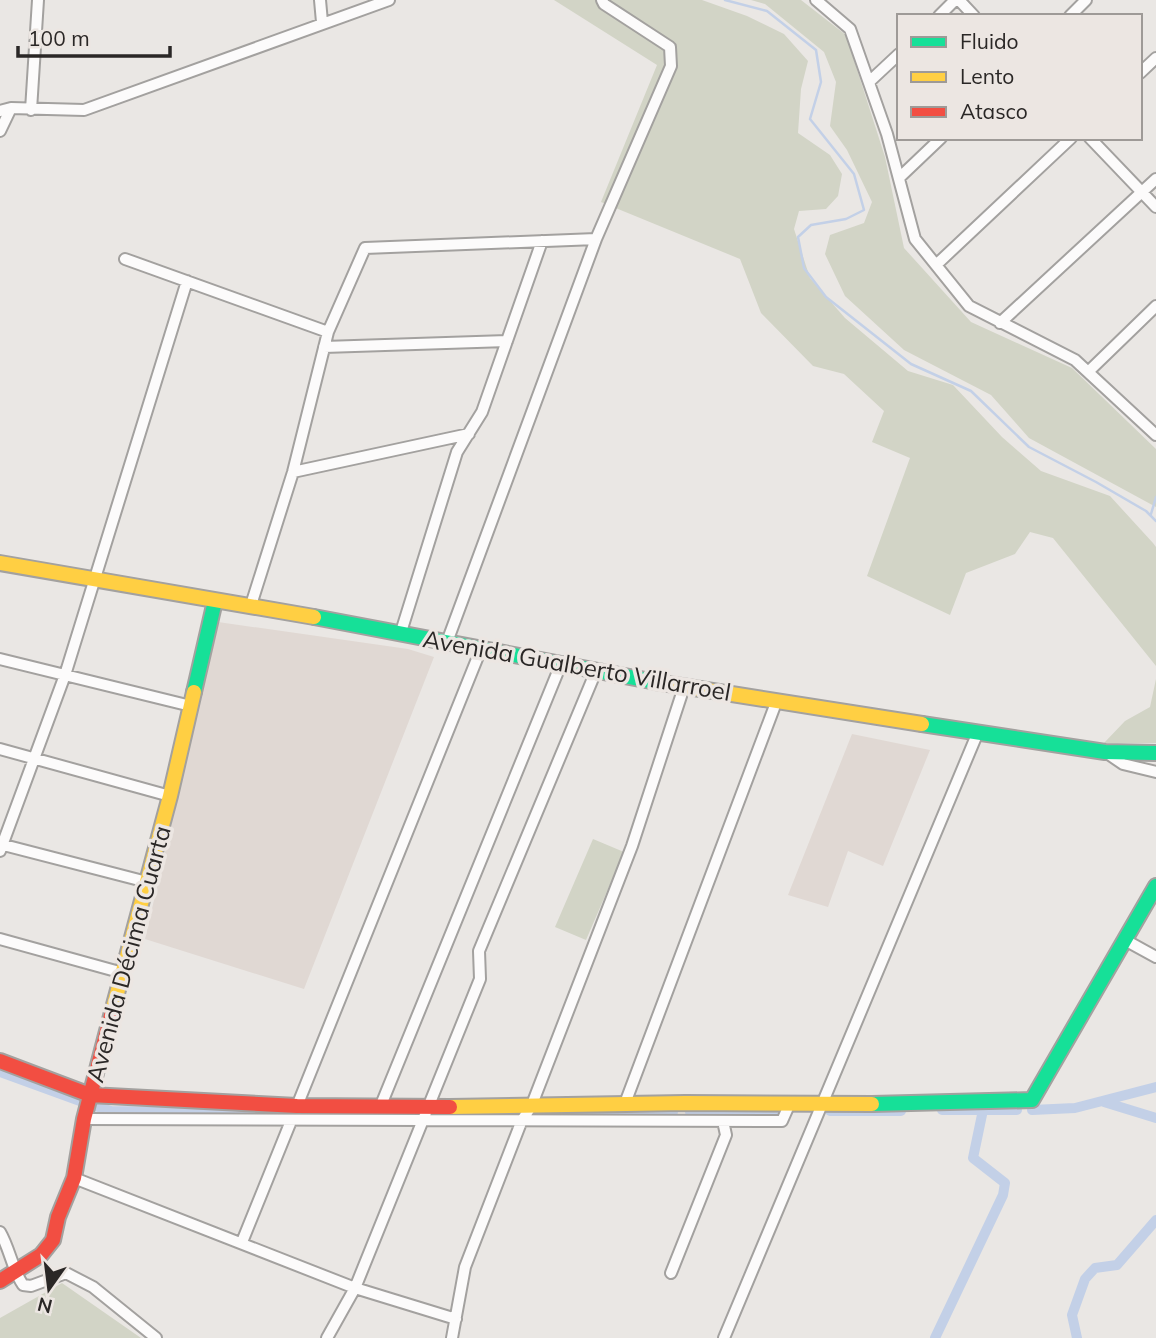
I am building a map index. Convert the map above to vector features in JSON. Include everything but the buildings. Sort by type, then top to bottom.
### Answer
[{"type":"main road","name":"Avenida Gualberto Villarroel","points":[[0,563],[401,632],[684,687],[1105,752],[1156,754]]},
{"type":"main road","name":"Avenida Décima Cuarta","points":[[0,1282],[41,1255],[53,1240],[58,1217],[74,1178],[84,1119],[170,796],[215,601]]},
{"type":"main road","points":[[0,1061],[90,1095],[297,1106],[381,1105],[424,1112],[685,1103],[935,1104],[1032,1100],[1156,886]]},
{"type":"street","points":[[31,110],[38,0]]},
{"type":"street","points":[[320,0],[322,22]]},
{"type":"street","points":[[0,131],[5,109],[84,110],[389,0]]},
{"type":"street","points":[[447,642],[596,239],[671,66],[670,47],[604,4],[602,0]]},
{"type":"street","points":[[941,14],[957,0],[972,14]]},
{"type":"street","points":[[1072,14],[1086,0]]},
{"type":"street","points":[[821,1],[850,29],[887,134],[915,239],[969,306],[1075,360],[1156,435]]},
{"type":"street","points":[[869,82],[897,56]]},
{"type":"street","points":[[1142,71],[1156,58]]},
{"type":"street","points":[[899,178],[939,140]]},
{"type":"street","points":[[936,265],[1069,140]]},
{"type":"street","points":[[1092,140],[1156,207]]},
{"type":"street","points":[[1000,323],[1156,179]]},
{"type":"street","points":[[251,605],[293,472],[328,332],[365,248],[596,239]]},
{"type":"street","points":[[401,632],[457,452],[482,412],[542,241]]},
{"type":"street","points":[[125,259],[328,332]]},
{"type":"street","points":[[147,881],[1,847],[65,675],[187,281]]},
{"type":"street","points":[[1088,372],[1156,306]]},
{"type":"street","points":[[324,347],[507,341]]},
{"type":"street","points":[[293,472],[469,434]]},
{"type":"street","points":[[297,1106],[481,649]]},
{"type":"street","points":[[0,659],[191,706]]},
{"type":"street","points":[[381,1105],[561,664]]},
{"type":"street","points":[[327,1338],[355,1288],[480,979],[479,951],[596,671]]},
{"type":"street","points":[[453,1338],[465,1267],[522,1120],[531,1107],[632,846],[684,687]]},
{"type":"street","points":[[624,1106],[777,700]]},
{"type":"street","points":[[724,1338],[978,732]]},
{"type":"street","points":[[0,749],[170,796]]},
{"type":"street","points":[[1105,752],[1123,764],[1156,772]]},
{"type":"street","points":[[0,939],[122,974]]},
{"type":"street","points":[[1125,940],[1156,957]]},
{"type":"street","points":[[84,1119],[291,1121],[424,1112],[522,1120],[782,1121],[790,1103]]},
{"type":"street","points":[[242,1242],[291,1121]]},
{"type":"street","points":[[671,1273],[726,1135],[723,1121]]},
{"type":"street","points":[[74,1178],[355,1288],[456,1319]]},
{"type":"street","points":[[0,1232],[12,1256],[15,1273],[23,1284],[31,1286],[66,1273],[93,1287],[156,1338]]},
{"type":"shaded area","points":[[554,0],[702,0],[747,16],[784,34],[808,61],[801,89],[798,133],[830,155],[842,174],[838,196],[826,209],[799,211],[794,229],[810,278],[845,318],[908,371],[953,385],[1002,437],[1041,471],[1110,496],[1153,543],[1156,547],[1156,666],[1053,538],[1030,532],[1015,554],[966,573],[950,615],[867,576],[910,458],[872,442],[884,411],[844,374],[813,366],[761,313],[740,259],[601,202],[657,65]]},
{"type":"shaded area","points":[[751,0],[801,0],[846,35],[885,157],[904,248],[971,322],[1072,368],[1156,449],[1156,507],[1029,438],[991,395],[904,350],[845,296],[825,254],[830,235],[864,223],[872,202],[847,150],[830,126],[836,82],[824,52],[765,4]]},
{"type":"shaded area","points":[[218,622],[408,649],[434,657],[304,989],[145,939]]},
{"type":"shaded area","points":[[1156,679],[1156,743],[1104,743],[1125,721],[1150,707]]},
{"type":"shaded area","points":[[852,734],[930,750],[883,866],[848,851],[828,907],[788,895]]},
{"type":"shaded area","points":[[593,839],[624,852],[586,940],[555,927]]},
{"type":"shaded area","points":[[62,1283],[141,1338],[0,1338],[0,1318]]},
{"type":"waterway","points":[[725,0],[767,11],[816,50],[821,82],[810,119],[854,174],[864,210],[846,219],[811,225],[798,237],[804,268],[826,297],[911,364],[971,391],[1029,447],[1146,511],[1156,521]]},
{"type":"waterway","points":[[1151,514],[1156,497]]},
{"type":"waterway","points":[[0,1072],[80,1101]]},
{"type":"waterway","points":[[1032,1110],[1075,1108],[1156,1087]]},
{"type":"waterway","points":[[1104,1102],[1156,1118]]},
{"type":"waterway","points":[[95,1106],[111,1111],[288,1114]]},
{"type":"waterway","points":[[942,1110],[1017,1110]]},
{"type":"waterway","points":[[935,1338],[1003,1195],[1005,1183],[973,1158],[983,1110]]},
{"type":"waterway","points":[[690,1112],[777,1111]]},
{"type":"waterway","points":[[830,1111],[901,1111]]},
{"type":"waterway","points":[[532,1115],[673,1112]]},
{"type":"waterway","points":[[321,1114],[415,1114]]},
{"type":"waterway","points":[[432,1114],[515,1115]]},
{"type":"waterway","points":[[1077,1338],[1072,1315],[1085,1279],[1095,1268],[1117,1265],[1156,1220]]},
{"type":"traffic: fast","points":[[194,692],[215,601]]},
{"type":"traffic: fast","points":[[314,617],[656,682]]},
{"type":"traffic: fast","points":[[922,724],[1105,752],[1156,753]]},
{"type":"traffic: fast","points":[[872,1104],[1032,1100],[1156,886]]},
{"type":"traffic: slow","points":[[0,563],[314,617]]},
{"type":"traffic: slow","points":[[656,682],[922,724]]},
{"type":"traffic: slow","points":[[112,1012],[170,796],[194,692]]},
{"type":"traffic: slow","points":[[450,1107],[685,1103],[872,1104]]},
{"type":"traffic: jam","points":[[0,1281],[41,1255],[53,1240],[58,1217],[74,1178],[84,1119],[112,1012]]},
{"type":"traffic: jam","points":[[0,1061],[90,1095],[297,1106],[450,1107]]}]
